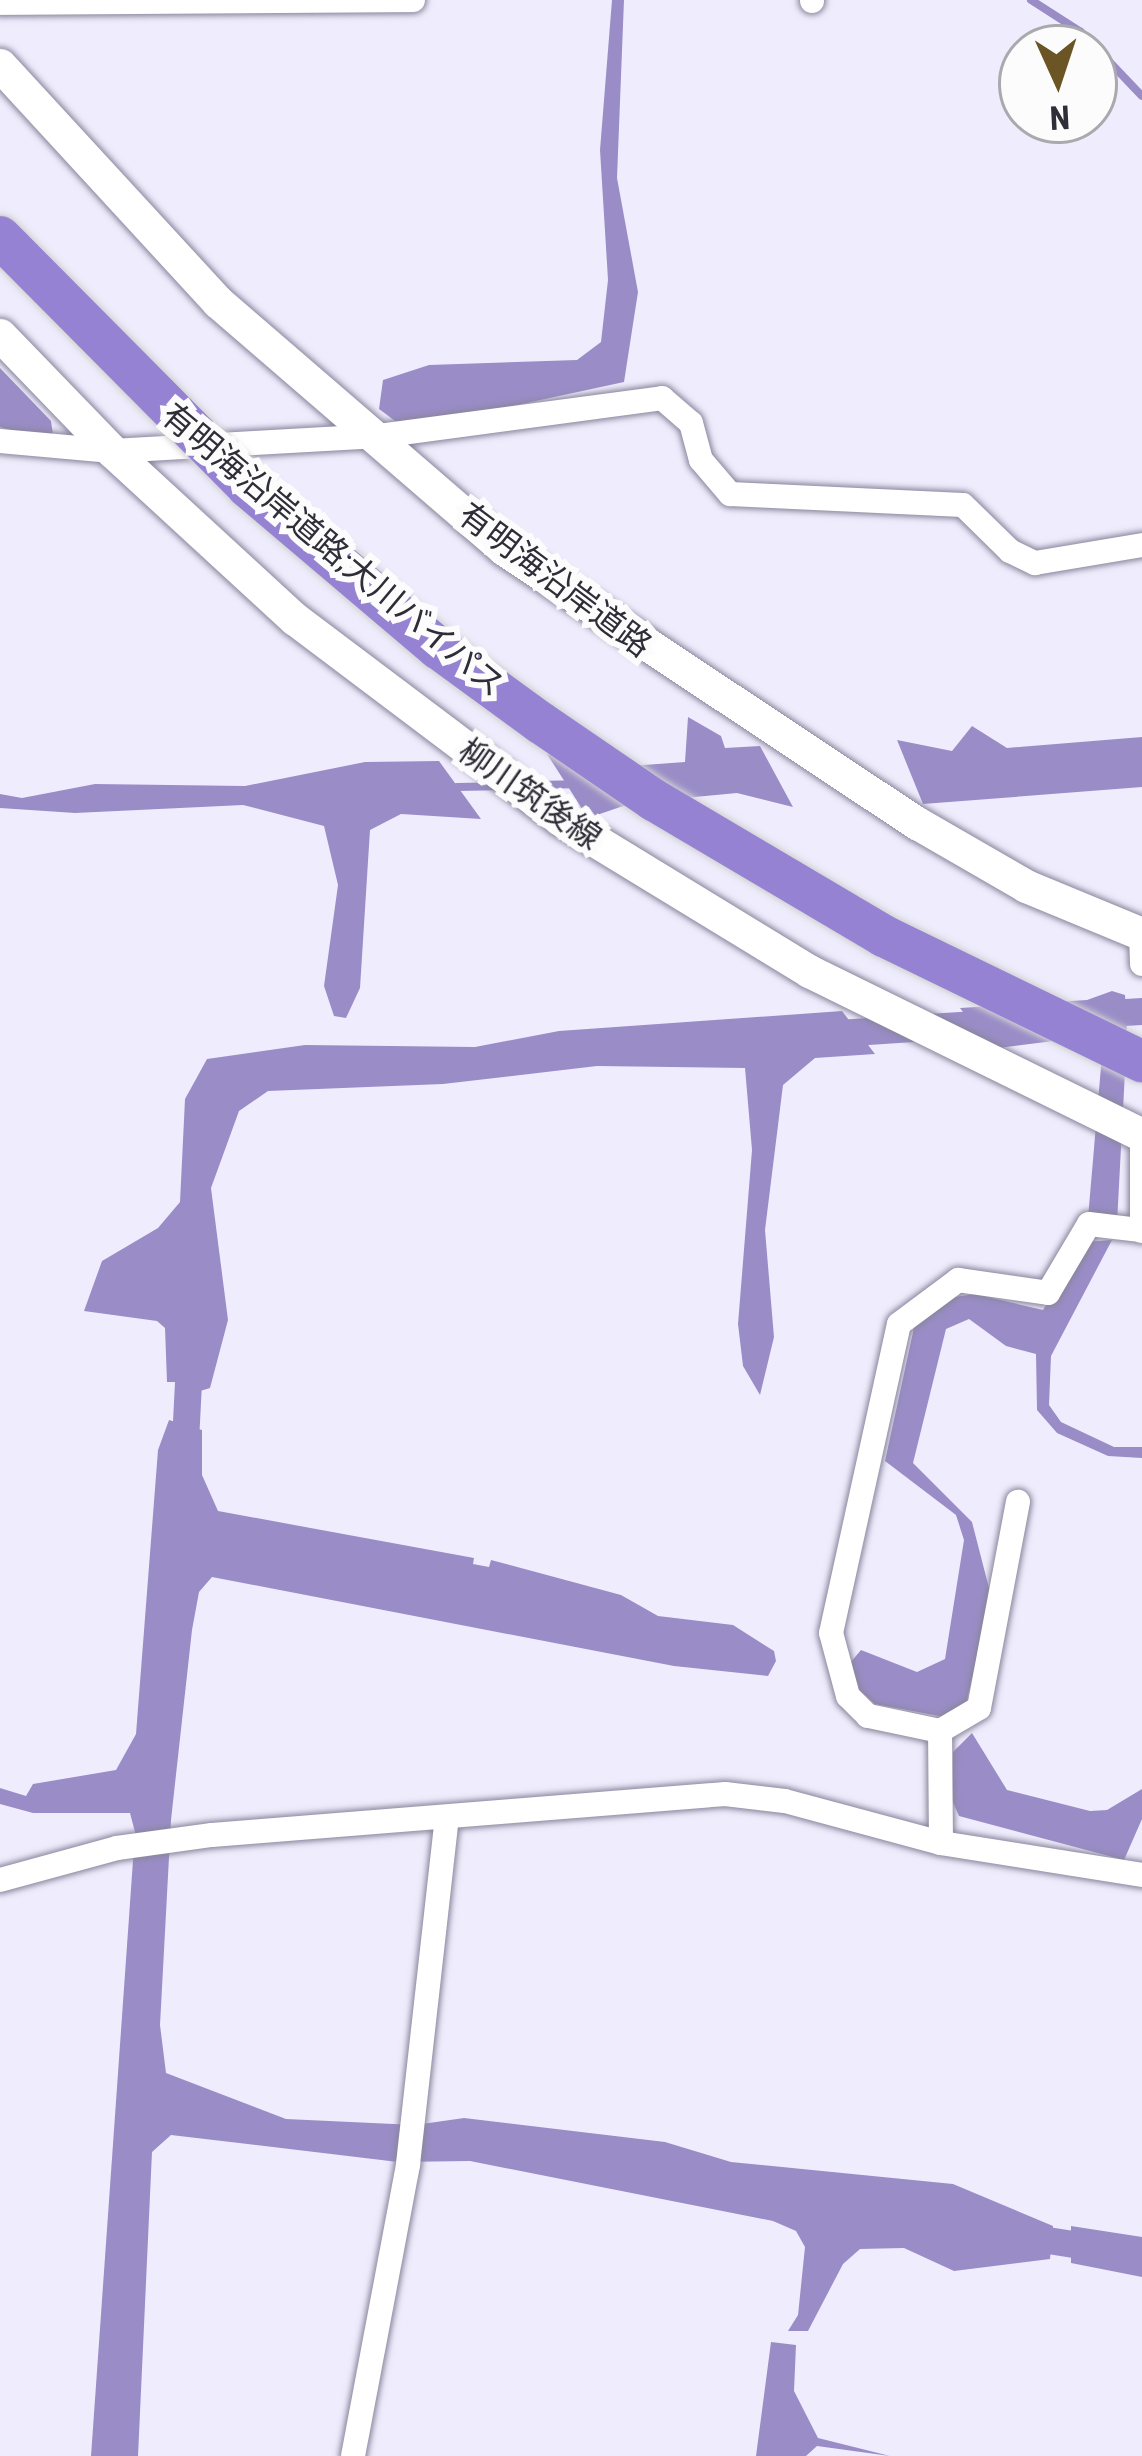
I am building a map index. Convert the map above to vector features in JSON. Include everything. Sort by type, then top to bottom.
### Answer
[{"type":"highway","name":"有明海沿岸道路;大川バイパス","points":[[0,215],[256,480],[447,638]]},
{"type":"highway","name":"有明海沿岸道路;大川バイパス","points":[[0,237],[214,455],[438,648],[654,800],[782,878],[1142,1061]]},
{"type":"main road","name":"有明海沿岸道路","points":[[0,65],[218,302],[379,436],[504,550],[769,731],[1026,886],[1141,934]]},
{"type":"main road","name":"柳川筑後線","points":[[0,335],[112,452],[295,619],[560,819],[808,971],[1045,1094],[1142,1134]]},
{"type":"street","points":[[0,3],[413,0]]},
{"type":"street","points":[[0,441],[112,452],[379,436],[662,398],[691,423],[701,460],[730,494],[963,505],[1010,551],[1035,562],[1142,545]]},
{"type":"street","points":[[1141,934],[1142,964]]},
{"type":"street","points":[[1018,1502],[979,1708],[940,1732],[868,1716],[848,1696],[831,1633],[898,1324],[958,1280],[1048,1293],[1089,1224],[1140,1231],[1142,1134]]},
{"type":"street","points":[[940,1732],[941,1843]]},
{"type":"street","points":[[0,1880],[118,1848],[212,1835],[447,1819],[642,1795],[725,1794],[785,1801],[941,1843],[1142,1875]]},
{"type":"street","points":[[353,2456],[408,2164],[447,1819]]},
{"type":"shaded area","points":[[612,0],[624,0],[617,178],[638,292],[624,382],[406,429],[379,409],[383,380],[429,365],[577,360],[601,342],[608,280],[600,150]]},
{"type":"shaded area","points":[[0,368],[51,421],[54,442],[0,427]]},
{"type":"shaded area","points":[[688,717],[721,736],[725,748],[760,746],[793,807],[737,793],[632,803],[588,818],[547,754],[603,768],[685,762]]},
{"type":"shaded area","points":[[972,726],[1007,748],[1142,737],[1142,787],[923,804],[897,740],[952,751]]},
{"type":"shaded area","points":[[439,761],[481,819],[401,814],[370,830],[360,988],[346,1018],[334,1016],[324,986],[338,885],[324,826],[243,805],[75,813],[0,808],[0,794],[22,798],[95,784],[245,786],[365,762]]},
{"type":"shaded area","points":[[1112,991],[1125,995],[1127,1034],[1117,1223],[1088,1218],[1102,1055],[1061,1040],[991,1049],[960,1008],[1087,1000]]},
{"type":"shaded area","points":[[842,1011],[875,1054],[815,1058],[783,1085],[765,1230],[774,1337],[760,1395],[743,1366],[738,1324],[752,1150],[745,1068],[597,1066],[443,1084],[268,1091],[239,1111],[211,1188],[228,1320],[210,1388],[184,1396],[177,1382],[167,1382],[165,1328],[157,1321],[84,1311],[102,1261],[158,1228],[180,1202],[185,1099],[207,1059],[305,1045],[475,1047],[559,1031]]},
{"type":"shaded area","points":[[1112,1240],[1051,1356],[1049,1405],[1061,1422],[1114,1447],[1142,1447],[1142,1458],[1108,1456],[1057,1433],[1037,1410],[1036,1354],[1006,1346],[969,1319],[946,1329],[913,1463],[972,1522],[990,1592],[987,1617],[966,1704],[950,1718],[875,1704],[857,1688],[850,1663],[861,1650],[917,1672],[945,1659],[964,1540],[956,1515],[885,1461],[915,1323],[948,1298],[975,1294],[1043,1310],[1085,1242]]},
{"type":"shaded area","points":[[169,1420],[202,1430],[202,1475],[218,1511],[474,1558],[473,1564],[489,1567],[491,1560],[621,1595],[658,1616],[733,1625],[774,1651],[776,1661],[768,1676],[674,1666],[212,1577],[199,1592],[192,1630],[171,1820],[160,2025],[166,2073],[286,2119],[415,2125],[464,2118],[665,2142],[731,2162],[953,2184],[1053,2226],[1050,2259],[954,2271],[904,2248],[860,2249],[843,2264],[808,2331],[788,2331],[798,2315],[805,2247],[796,2231],[773,2221],[470,2161],[398,2162],[171,2135],[152,2152],[138,2456],[91,2456],[135,1832],[130,1813],[33,1813],[0,1804],[0,1788],[26,1796],[33,1784],[116,1770],[136,1734],[158,1450]]},
{"type":"shaded area","points":[[972,1733],[1007,1790],[1090,1811],[1107,1810],[1142,1789],[1142,1819],[1124,1860],[959,1816],[951,1798],[953,1752]]},
{"type":"shaded area","points":[[1071,2226],[1142,2237],[1142,2277],[1071,2263]]},
{"type":"shaded area","points":[[771,2342],[796,2345],[794,2391],[818,2438],[890,2456],[817,2446],[806,2456],[756,2456]]},
{"type":"waterway","points":[[1031,0],[1081,32],[1142,96]]},
{"type":"waterway","points":[[535,785],[574,784]]},
{"type":"waterway","points":[[457,787],[496,786]]},
{"type":"waterway","points":[[1092,1014],[1142,1011]]},
{"type":"waterway","points":[[823,1034],[1006,1022]]},
{"type":"waterway","points":[[184,1461],[189,1362]]},
{"type":"waterway","points":[[1016,2235],[1142,2255]]}]
